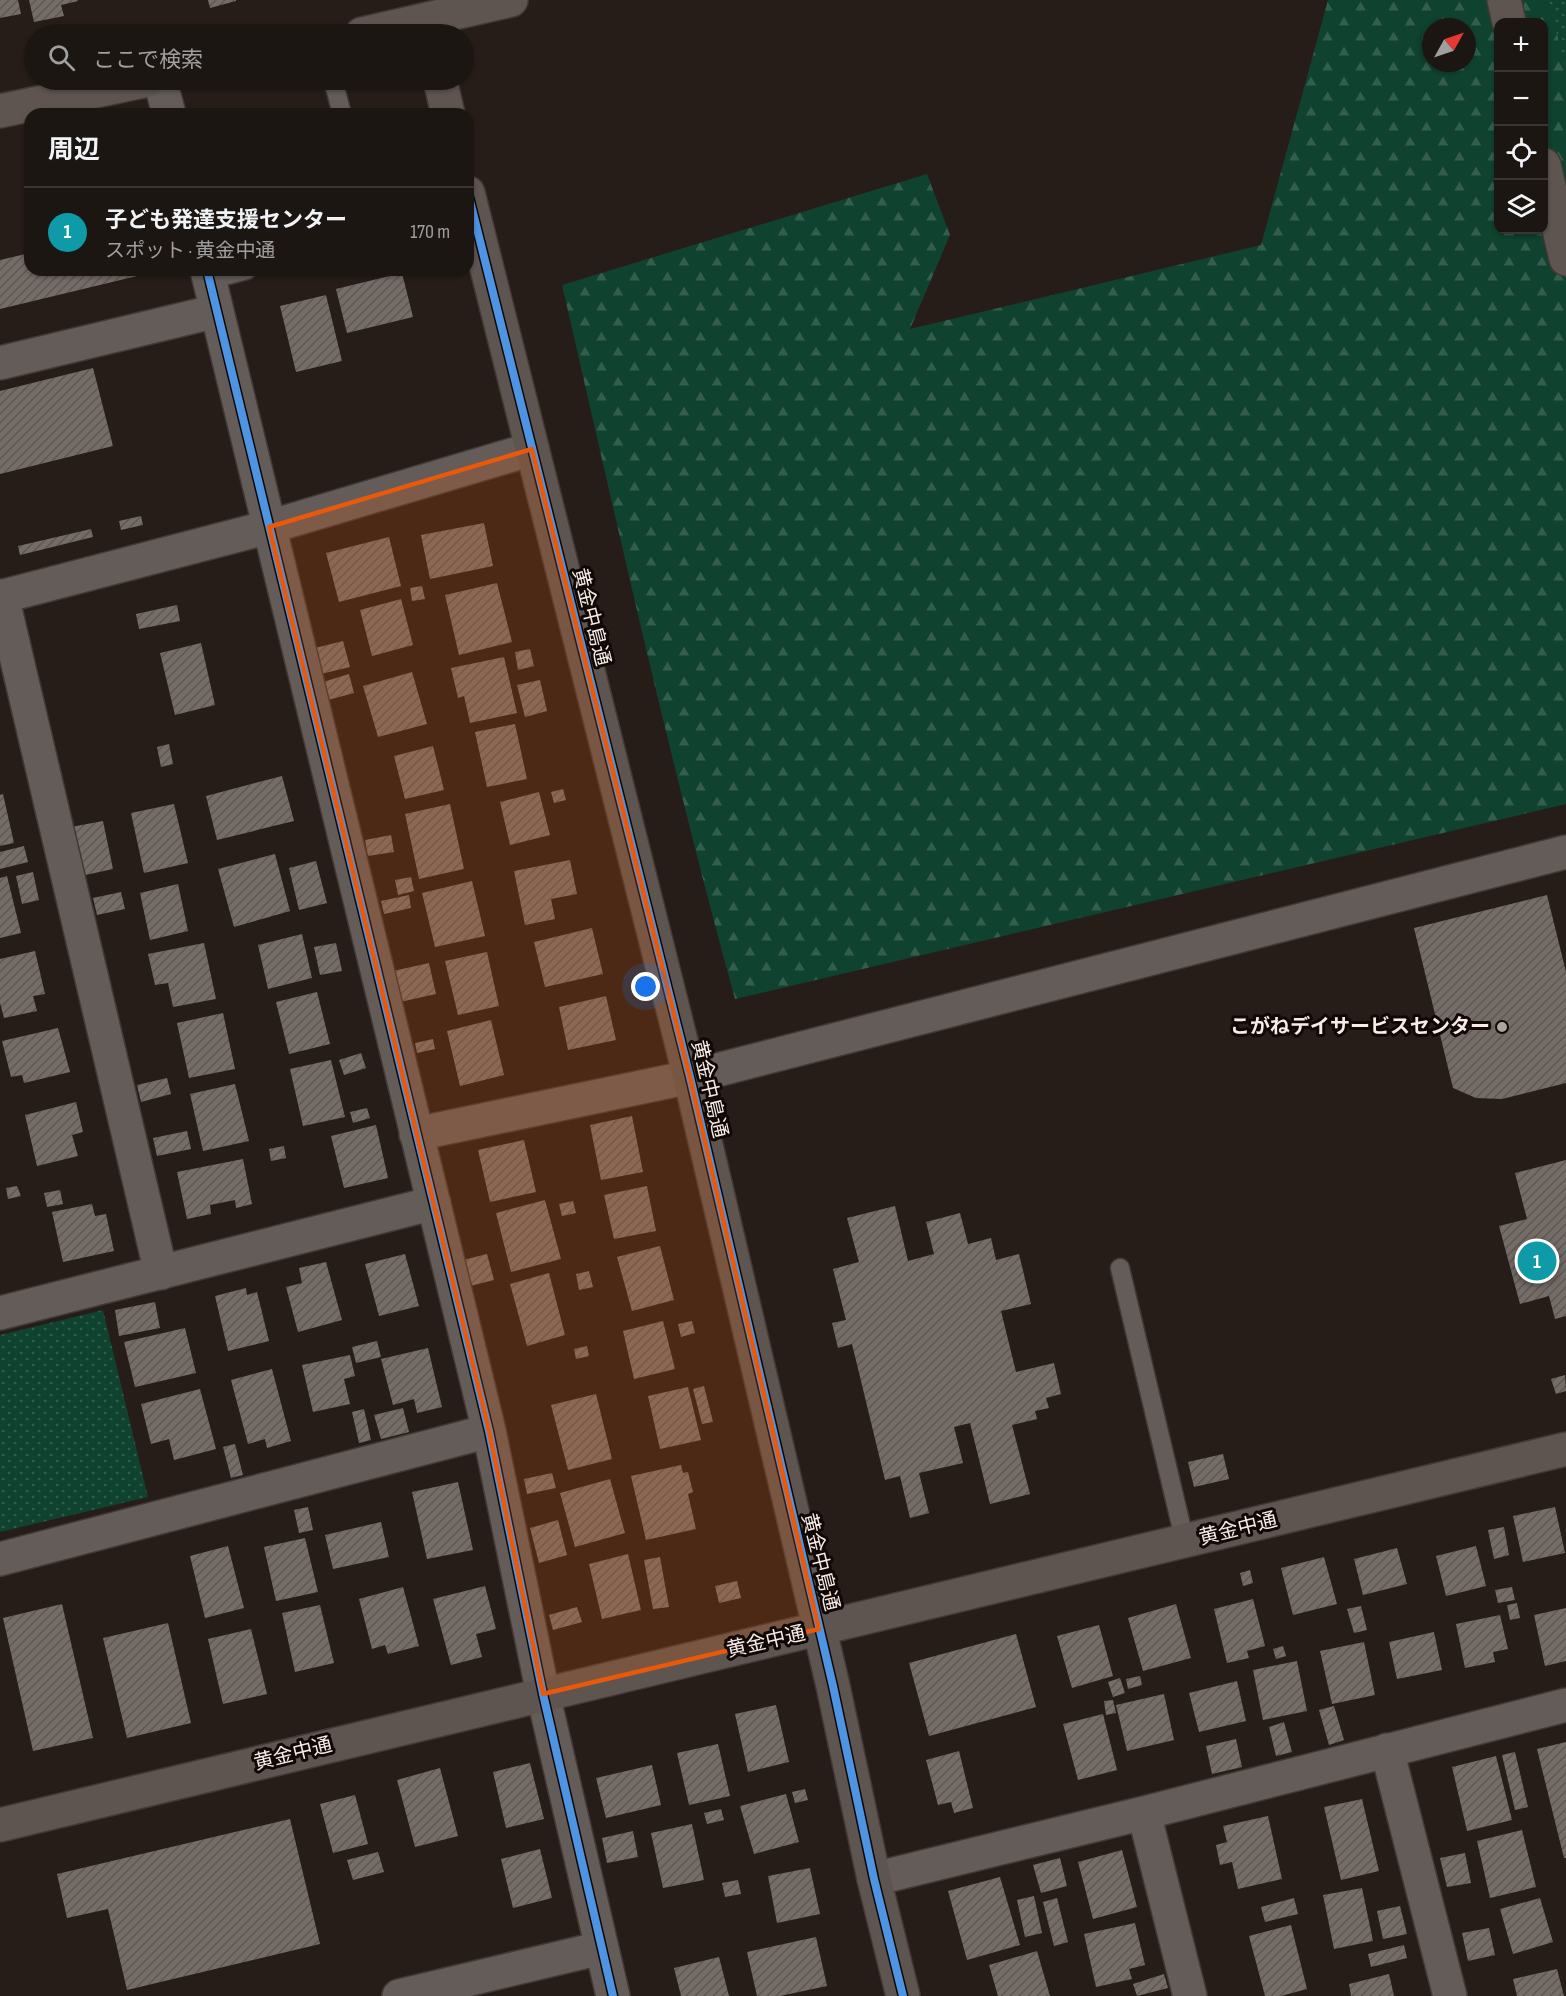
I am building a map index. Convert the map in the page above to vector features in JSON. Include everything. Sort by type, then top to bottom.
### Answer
[{"type":"street","points":[[401,24],[511,0]]},
{"type":"street","points":[[1504,0],[1508,18]]},
{"type":"street","points":[[0,111],[100,90]]},
{"type":"street","points":[[163,90],[167,108]]},
{"type":"street","points":[[442,90],[447,108]]},
{"type":"street","points":[[1548,180],[1566,259]]},
{"type":"street","name":"黄金中島通","points":[[474,222],[690,1077],[819,1629],[874,1879],[903,1996]]},
{"type":"street","points":[[0,363],[211,287],[489,1431],[543,1694],[600,1948],[613,1996]]},
{"type":"street","points":[[161,1273],[1,596],[269,527],[532,449]]},
{"type":"street","points":[[416,1134],[690,1077],[1566,852]]},
{"type":"street","points":[[0,1312],[434,1203]]},
{"type":"street","points":[[0,1559],[489,1431]]},
{"type":"street","name":"黄金中通","points":[[0,1825],[1566,1449]]},
{"type":"street","points":[[874,1879],[1144,1814],[1566,1705]]},
{"type":"street","points":[[1387,1750],[1450,1996]]},
{"type":"street","points":[[1144,1814],[1190,1996]]},
{"type":"street","points":[[399,1996],[600,1948]]},
{"type":"lane","points":[[336,90],[340,108]]},
{"type":"lane","points":[[211,287],[235,276]]},
{"type":"lane","points":[[1120,1268],[1185,1542]]},
{"type":"highlighted area","points":[[532,449],[690,1077],[819,1629],[543,1694],[489,1431],[269,527]]},
{"type":"green space","points":[[1328,0],[1566,0],[1566,804],[735,999],[666,732],[562,285],[927,174],[950,235],[910,329],[1261,245]]},
{"type":"green space","points":[[1549,0],[1566,0],[1566,72]]},
{"type":"green space","points":[[103,1310],[148,1497],[0,1532],[0,1335]]},
{"type":"building","points":[[0,0],[18,0],[21,14],[0,18]]},
{"type":"building","points":[[29,0],[78,1],[61,5],[64,16],[34,22]]},
{"type":"building","points":[[208,0],[236,0],[236,1],[210,8]]},
{"type":"building","points":[[24,254],[24,276],[137,276],[0,309],[0,260]]},
{"type":"building","points":[[390,276],[403,276],[413,317],[347,333],[336,289]]},
{"type":"building","points":[[326,295],[342,361],[296,372],[280,306]]},
{"type":"building","points":[[93,368],[113,446],[0,474],[0,391]]},
{"type":"building","points":[[141,516],[143,525],[121,530],[119,521]]},
{"type":"building","points":[[484,523],[493,566],[430,579],[421,535]]},
{"type":"building","points":[[91,529],[93,537],[20,555],[18,546]]},
{"type":"building","points":[[389,537],[401,586],[339,602],[326,553]]},
{"type":"building","points":[[497,583],[512,642],[459,655],[445,595]]},
{"type":"building","points":[[422,586],[425,599],[412,601],[410,588]]},
{"type":"building","points":[[401,599],[413,645],[372,656],[360,610]]},
{"type":"building","points":[[177,605],[180,621],[139,629],[136,614]]},
{"type":"building","points":[[343,641],[350,667],[321,674],[315,648]]},
{"type":"building","points":[[201,643],[215,705],[175,715],[160,653]]},
{"type":"building","points":[[530,649],[534,666],[518,670],[515,652]]},
{"type":"building","points":[[504,657],[517,713],[470,723],[464,696],[458,698],[451,668]]},
{"type":"building","points":[[412,672],[427,724],[378,737],[363,686]]},
{"type":"building","points":[[349,674],[354,693],[328,700],[323,682]]},
{"type":"building","points":[[540,680],[547,711],[525,717],[517,685]]},
{"type":"building","points":[[515,724],[527,779],[487,787],[475,732]]},
{"type":"building","points":[[169,744],[173,764],[161,767],[157,747]]},
{"type":"building","points":[[433,746],[444,790],[405,799],[394,756]]},
{"type":"building","points":[[282,776],[294,821],[217,840],[206,796]]},
{"type":"building","points":[[563,789],[566,800],[554,803],[551,792]]},
{"type":"building","points":[[539,792],[550,835],[510,845],[500,802]]},
{"type":"building","points":[[3,794],[14,843],[0,846],[0,795]]},
{"type":"building","points":[[174,804],[188,863],[144,873],[131,813]]},
{"type":"building","points":[[450,804],[464,869],[419,879],[405,814]]},
{"type":"building","points":[[103,821],[113,869],[81,876],[71,827]]},
{"type":"building","points":[[391,835],[394,852],[368,856],[365,840]]},
{"type":"building","points":[[24,846],[28,862],[0,869],[0,852]]},
{"type":"building","points":[[275,854],[290,911],[234,927],[218,869]]},
{"type":"building","points":[[570,860],[577,894],[551,899],[555,919],[525,925],[514,871]]},
{"type":"building","points":[[316,861],[327,903],[299,910],[289,868]]},
{"type":"building","points":[[33,872],[39,900],[22,904],[16,876]]},
{"type":"building","points":[[7,876],[21,933],[0,938],[0,878]]},
{"type":"building","points":[[411,877],[414,891],[398,895],[395,880]]},
{"type":"building","points":[[472,881],[485,936],[435,947],[422,893]]},
{"type":"building","points":[[178,884],[188,931],[150,940],[140,893]]},
{"type":"building","points":[[121,892],[125,909],[97,915],[93,898]]},
{"type":"building","points":[[409,895],[411,908],[384,914],[381,901]]},
{"type":"building","name":"こがねデイサービスセンター","points":[[1547,895],[1566,972],[1566,1083],[1502,1099],[1476,1098],[1453,1088],[1414,928]]},
{"type":"building","points":[[592,928],[603,974],[545,987],[534,942]]},
{"type":"building","points":[[302,934],[312,978],[268,989],[258,945]]},
{"type":"building","points":[[204,943],[216,999],[173,1007],[168,983],[155,985],[148,954]]},
{"type":"building","points":[[336,943],[342,971],[320,975],[314,947]]},
{"type":"building","points":[[35,951],[45,994],[33,996],[37,1011],[4,1018],[0,1003],[0,959]]},
{"type":"building","points":[[487,952],[499,1006],[458,1015],[445,961]]},
{"type":"building","points":[[429,963],[436,994],[400,1002],[393,971]]},
{"type":"building","points":[[317,992],[330,1044],[289,1054],[276,1002]]},
{"type":"building","points":[[606,996],[616,1040],[568,1050],[559,1007]]},
{"type":"building","points":[[223,1013],[235,1069],[189,1078],[177,1023]]},
{"type":"building","points":[[491,1020],[504,1075],[460,1086],[447,1031]]},
{"type":"building","points":[[58,1028],[70,1072],[24,1083],[22,1075],[11,1077],[2,1041]]},
{"type":"building","points":[[433,1039],[435,1049],[417,1053],[415,1043]]},
{"type":"building","points":[[361,1053],[366,1068],[344,1075],[339,1060]]},
{"type":"building","points":[[331,1060],[345,1117],[303,1126],[290,1069]]},
{"type":"building","points":[[167,1078],[171,1094],[141,1102],[137,1085]]},
{"type":"building","points":[[235,1084],[249,1141],[203,1151],[190,1094]]},
{"type":"building","points":[[76,1102],[83,1132],[72,1135],[78,1156],[37,1166],[25,1115]]},
{"type":"building","points":[[367,1108],[370,1118],[353,1123],[350,1112]]},
{"type":"building","points":[[632,1116],[643,1172],[601,1180],[590,1125]]},
{"type":"building","points":[[376,1125],[388,1178],[344,1188],[331,1136]]},
{"type":"building","points":[[187,1131],[191,1149],[157,1156],[153,1138]]},
{"type":"building","points":[[524,1140],[536,1192],[490,1202],[478,1150]]},
{"type":"building","points":[[284,1146],[286,1158],[271,1161],[269,1149]]},
{"type":"building","points":[[243,1159],[252,1204],[236,1208],[235,1200],[210,1205],[211,1214],[187,1219],[177,1172]]},
{"type":"building","points":[[1566,1160],[1566,1316],[1555,1319],[1549,1296],[1520,1304],[1499,1226],[1527,1219],[1515,1173]]},
{"type":"building","points":[[17,1186],[21,1196],[8,1199],[6,1188]]},
{"type":"building","points":[[647,1186],[656,1231],[614,1239],[604,1195]]},
{"type":"building","points":[[60,1190],[63,1204],[47,1207],[44,1193]]},
{"type":"building","points":[[545,1200],[561,1259],[511,1272],[496,1213]]},
{"type":"building","points":[[573,1201],[576,1213],[562,1216],[559,1204]]},
{"type":"building","points":[[92,1204],[95,1216],[106,1214],[114,1251],[63,1262],[52,1212]]},
{"type":"building","points":[[895,1206],[908,1261],[934,1254],[926,1222],[960,1213],[968,1244],[991,1238],[996,1260],[1019,1254],[1031,1304],[1001,1311],[1016,1372],[1054,1363],[1061,1394],[1046,1398],[1049,1408],[1035,1411],[1037,1419],[1012,1425],[1030,1494],[990,1504],[970,1423],[954,1427],[963,1463],[919,1473],[929,1513],[910,1518],[900,1476],[885,1480],[852,1344],[838,1348],[832,1323],[846,1320],[833,1269],[859,1262],[847,1218]]},
{"type":"building","points":[[660,1246],[674,1300],[632,1311],[617,1257]]},
{"type":"building","points":[[405,1254],[419,1306],[379,1316],[365,1264]]},
{"type":"building","points":[[487,1254],[494,1280],[470,1286],[463,1260]]},
{"type":"building","points":[[326,1262],[342,1320],[298,1332],[286,1287],[302,1283],[299,1268]]},
{"type":"building","points":[[589,1271],[593,1287],[579,1290],[576,1274]]},
{"type":"building","points":[[549,1273],[565,1335],[527,1346],[510,1284]]},
{"type":"building","points":[[246,1288],[247,1295],[257,1292],[269,1341],[228,1351],[215,1296]]},
{"type":"building","points":[[155,1302],[160,1328],[119,1336],[115,1310]]},
{"type":"building","points":[[663,1321],[675,1369],[634,1379],[623,1331]]},
{"type":"building","points":[[692,1321],[695,1333],[681,1337],[678,1324]]},
{"type":"building","points":[[185,1328],[196,1373],[135,1387],[124,1342]]},
{"type":"building","points":[[377,1341],[381,1357],[356,1363],[352,1347]]},
{"type":"building","points":[[587,1346],[589,1356],[576,1359],[574,1349]]},
{"type":"building","points":[[428,1348],[442,1407],[417,1413],[414,1399],[393,1405],[381,1359]]},
{"type":"building","points":[[350,1355],[355,1376],[344,1379],[350,1404],[313,1412],[302,1365]]},
{"type":"building","points":[[272,1369],[291,1441],[267,1448],[265,1439],[248,1444],[231,1380]]},
{"type":"building","points":[[1565,1375],[1566,1391],[1556,1394],[1551,1379]]},
{"type":"building","points":[[704,1386],[713,1422],[702,1424],[693,1389]]},
{"type":"building","points":[[688,1387],[701,1440],[660,1449],[648,1396]]},
{"type":"building","points":[[200,1389],[216,1449],[174,1460],[169,1439],[151,1444],[141,1404]]},
{"type":"building","points":[[596,1394],[612,1459],[568,1470],[551,1405]]},
{"type":"building","points":[[403,1408],[409,1432],[381,1439],[374,1415]]},
{"type":"building","points":[[364,1409],[371,1440],[359,1443],[352,1412]]},
{"type":"building","points":[[235,1444],[243,1475],[231,1478],[223,1447]]},
{"type":"building","points":[[1223,1454],[1229,1479],[1194,1487],[1188,1462]]},
{"type":"building","points":[[681,1465],[683,1473],[688,1472],[693,1492],[688,1494],[696,1529],[646,1540],[631,1476]]},
{"type":"building","points":[[552,1473],[556,1488],[527,1494],[524,1479]]},
{"type":"building","points":[[610,1479],[625,1533],[575,1547],[560,1493]]},
{"type":"building","points":[[458,1482],[473,1550],[427,1559],[412,1492]]},
{"type":"building","points":[[308,1507],[313,1530],[299,1533],[294,1510]]},
{"type":"building","points":[[1555,1507],[1565,1553],[1523,1562],[1513,1516]]},
{"type":"building","points":[[558,1520],[567,1555],[539,1563],[530,1528]]},
{"type":"building","points":[[381,1522],[389,1557],[333,1569],[325,1535]]},
{"type":"building","points":[[1504,1527],[1509,1555],[1494,1559],[1488,1530]]},
{"type":"building","points":[[305,1538],[318,1592],[276,1601],[264,1547]]},
{"type":"building","points":[[228,1546],[244,1608],[205,1618],[190,1556]]},
{"type":"building","points":[[1476,1546],[1486,1586],[1446,1596],[1436,1556]]},
{"type":"building","points":[[1397,1548],[1407,1584],[1363,1595],[1354,1559]]},
{"type":"building","points":[[628,1554],[641,1610],[602,1619],[589,1564]]},
{"type":"building","points":[[660,1557],[669,1607],[653,1609],[644,1560]]},
{"type":"building","points":[[1324,1557],[1337,1604],[1293,1615],[1281,1568]]},
{"type":"building","points":[[1250,1570],[1253,1583],[1243,1586],[1240,1573]]},
{"type":"building","points":[[737,1581],[741,1598],[719,1603],[715,1586]]},
{"type":"building","points":[[485,1586],[496,1629],[476,1634],[482,1657],[451,1665],[433,1599]]},
{"type":"building","points":[[403,1587],[419,1646],[388,1654],[385,1645],[372,1649],[359,1599]]},
{"type":"building","points":[[1512,1587],[1515,1600],[1498,1603],[1495,1590]]},
{"type":"building","points":[[1253,1599],[1265,1646],[1247,1651],[1249,1658],[1227,1663],[1214,1609]]},
{"type":"building","points":[[1517,1603],[1520,1618],[1510,1620],[1507,1605]]},
{"type":"building","points":[[62,1604],[93,1738],[33,1751],[3,1618]]},
{"type":"building","points":[[1176,1604],[1191,1658],[1143,1671],[1128,1618]]},
{"type":"building","points":[[320,1605],[334,1663],[295,1672],[282,1613]]},
{"type":"building","points":[[1361,1606],[1367,1630],[1354,1633],[1347,1609]]},
{"type":"building","points":[[577,1607],[582,1622],[553,1630],[549,1615]]},
{"type":"building","points":[[1566,1608],[1566,1661],[1545,1666],[1534,1615]]},
{"type":"building","points":[[1500,1615],[1508,1649],[1493,1652],[1495,1662],[1465,1668],[1456,1624]]},
{"type":"building","points":[[168,1623],[191,1723],[127,1738],[103,1638]]},
{"type":"building","points":[[1099,1625],[1113,1676],[1072,1688],[1057,1636]]},
{"type":"building","points":[[251,1629],[267,1694],[223,1704],[208,1639]]},
{"type":"building","points":[[1434,1632],[1442,1670],[1397,1679],[1389,1642]]},
{"type":"building","points":[[1016,1634],[1036,1707],[929,1736],[909,1663]]},
{"type":"building","points":[[1364,1642],[1375,1695],[1332,1704],[1320,1651]]},
{"type":"building","points":[[1283,1646],[1286,1656],[1276,1659],[1273,1649]]},
{"type":"building","points":[[1297,1661],[1307,1711],[1263,1720],[1253,1670]]},
{"type":"building","points":[[1140,1676],[1142,1685],[1128,1689],[1126,1679]]},
{"type":"building","points":[[1120,1678],[1125,1693],[1113,1697],[1108,1682]]},
{"type":"building","points":[[1237,1681],[1246,1721],[1199,1732],[1189,1693]]},
{"type":"building","points":[[1164,1694],[1174,1740],[1127,1751],[1116,1705]]},
{"type":"building","points":[[1113,1700],[1116,1713],[1106,1715],[1104,1701]]},
{"type":"building","points":[[776,1705],[789,1762],[748,1772],[735,1714]]},
{"type":"building","points":[[1334,1706],[1344,1740],[1329,1745],[1319,1710]]},
{"type":"building","points":[[1103,1714],[1117,1770],[1078,1780],[1063,1724]]},
{"type":"building","points":[[1284,1722],[1292,1752],[1276,1756],[1269,1727]]},
{"type":"building","points":[[1236,1739],[1242,1767],[1212,1774],[1206,1746]]},
{"type":"building","points":[[1566,1742],[1566,1858],[1564,1858],[1537,1749]]},
{"type":"building","points":[[718,1744],[730,1796],[689,1805],[677,1753]]},
{"type":"building","points":[[959,1751],[973,1808],[954,1813],[951,1802],[938,1805],[926,1760]]},
{"type":"building","points":[[1515,1752],[1528,1807],[1515,1810],[1502,1755]]},
{"type":"building","points":[[1496,1756],[1512,1820],[1467,1831],[1452,1767]]},
{"type":"building","points":[[530,1763],[544,1819],[506,1828],[493,1772]]},
{"type":"building","points":[[652,1765],[661,1805],[606,1818],[596,1778]]},
{"type":"building","points":[[440,1768],[458,1836],[415,1847],[397,1780]]},
{"type":"building","points":[[805,1789],[808,1800],[795,1803],[792,1792]]},
{"type":"building","points":[[786,1794],[799,1842],[754,1854],[740,1806]]},
{"type":"building","points":[[355,1795],[368,1844],[333,1853],[320,1804]]},
{"type":"building","points":[[1362,1799],[1379,1871],[1341,1880],[1324,1807]]},
{"type":"building","points":[[721,1809],[724,1820],[707,1824],[704,1813]]},
{"type":"building","points":[[1268,1816],[1282,1879],[1238,1889],[1232,1862],[1220,1865],[1216,1845],[1227,1842],[1223,1826]]},
{"type":"building","points":[[290,1819],[320,1944],[127,1990],[108,1909],[67,1918],[57,1874]]},
{"type":"building","points":[[692,1824],[704,1880],[663,1888],[651,1833]]},
{"type":"building","points":[[1522,1830],[1536,1887],[1490,1898],[1477,1841]]},
{"type":"building","points":[[633,1831],[638,1857],[607,1863],[602,1838]]},
{"type":"building","points":[[540,1849],[552,1898],[513,1908],[501,1859]]},
{"type":"building","points":[[1122,1850],[1137,1907],[1093,1919],[1078,1862]]},
{"type":"building","points":[[378,1852],[384,1872],[353,1880],[347,1860]]},
{"type":"building","points":[[1465,1853],[1471,1883],[1447,1887],[1440,1858]]},
{"type":"building","points":[[1060,1858],[1067,1886],[1041,1893],[1033,1865]]},
{"type":"building","points":[[810,1868],[820,1914],[777,1923],[768,1876]]},
{"type":"building","points":[[1000,1877],[1020,1945],[967,1960],[948,1891]]},
{"type":"building","points":[[738,1880],[741,1894],[725,1897],[722,1883]]},
{"type":"building","points":[[1362,1888],[1373,1941],[1334,1949],[1323,1895]]},
{"type":"building","points":[[1034,1896],[1042,1933],[1025,1937],[1017,1900]]},
{"type":"building","points":[[1057,1898],[1068,1942],[1054,1946],[1043,1902]]},
{"type":"building","points":[[1294,1898],[1298,1914],[1265,1922],[1261,1907]]},
{"type":"building","points":[[1540,1898],[1553,1942],[1513,1954],[1500,1909]]},
{"type":"building","points":[[1400,1906],[1407,1934],[1383,1939],[1377,1911]]},
{"type":"building","points":[[1135,1923],[1145,1965],[1129,1969],[1132,1979],[1096,1987],[1084,1934]]},
{"type":"building","points":[[1291,1925],[1307,1989],[1281,1996],[1265,1996],[1249,1936]]},
{"type":"building","points":[[1489,1928],[1495,1955],[1468,1961],[1462,1933]]},
{"type":"building","points":[[816,1937],[827,1986],[780,1996],[757,1996],[747,1952]]},
{"type":"building","points":[[1404,1945],[1407,1958],[1371,1967],[1368,1954]]},
{"type":"building","points":[[1037,1951],[1050,1996],[998,1996],[989,1965]]},
{"type":"building","points":[[719,1957],[729,1996],[681,1996],[674,1968]]},
{"type":"building","points":[[1557,1969],[1564,1996],[1517,1996],[1513,1979]]},
{"type":"building","points":[[1164,1974],[1168,1988],[1137,1996],[1133,1984]]},
{"type":"building","points":[[1389,1974],[1394,1996],[1351,1996],[1349,1984]]},
{"type":"cycle path","points":[[474,217],[690,1077],[833,1686],[874,1879],[903,1996]]},
{"type":"cycle path","points":[[208,276],[489,1431],[543,1694],[613,1996]]},
{"type":"place","name":"こがねデイサービスセンター","points":[[1502,1027]]},
{"type":"place","name":"子ども発達支援センター","points":[[1537,1261]]}]
